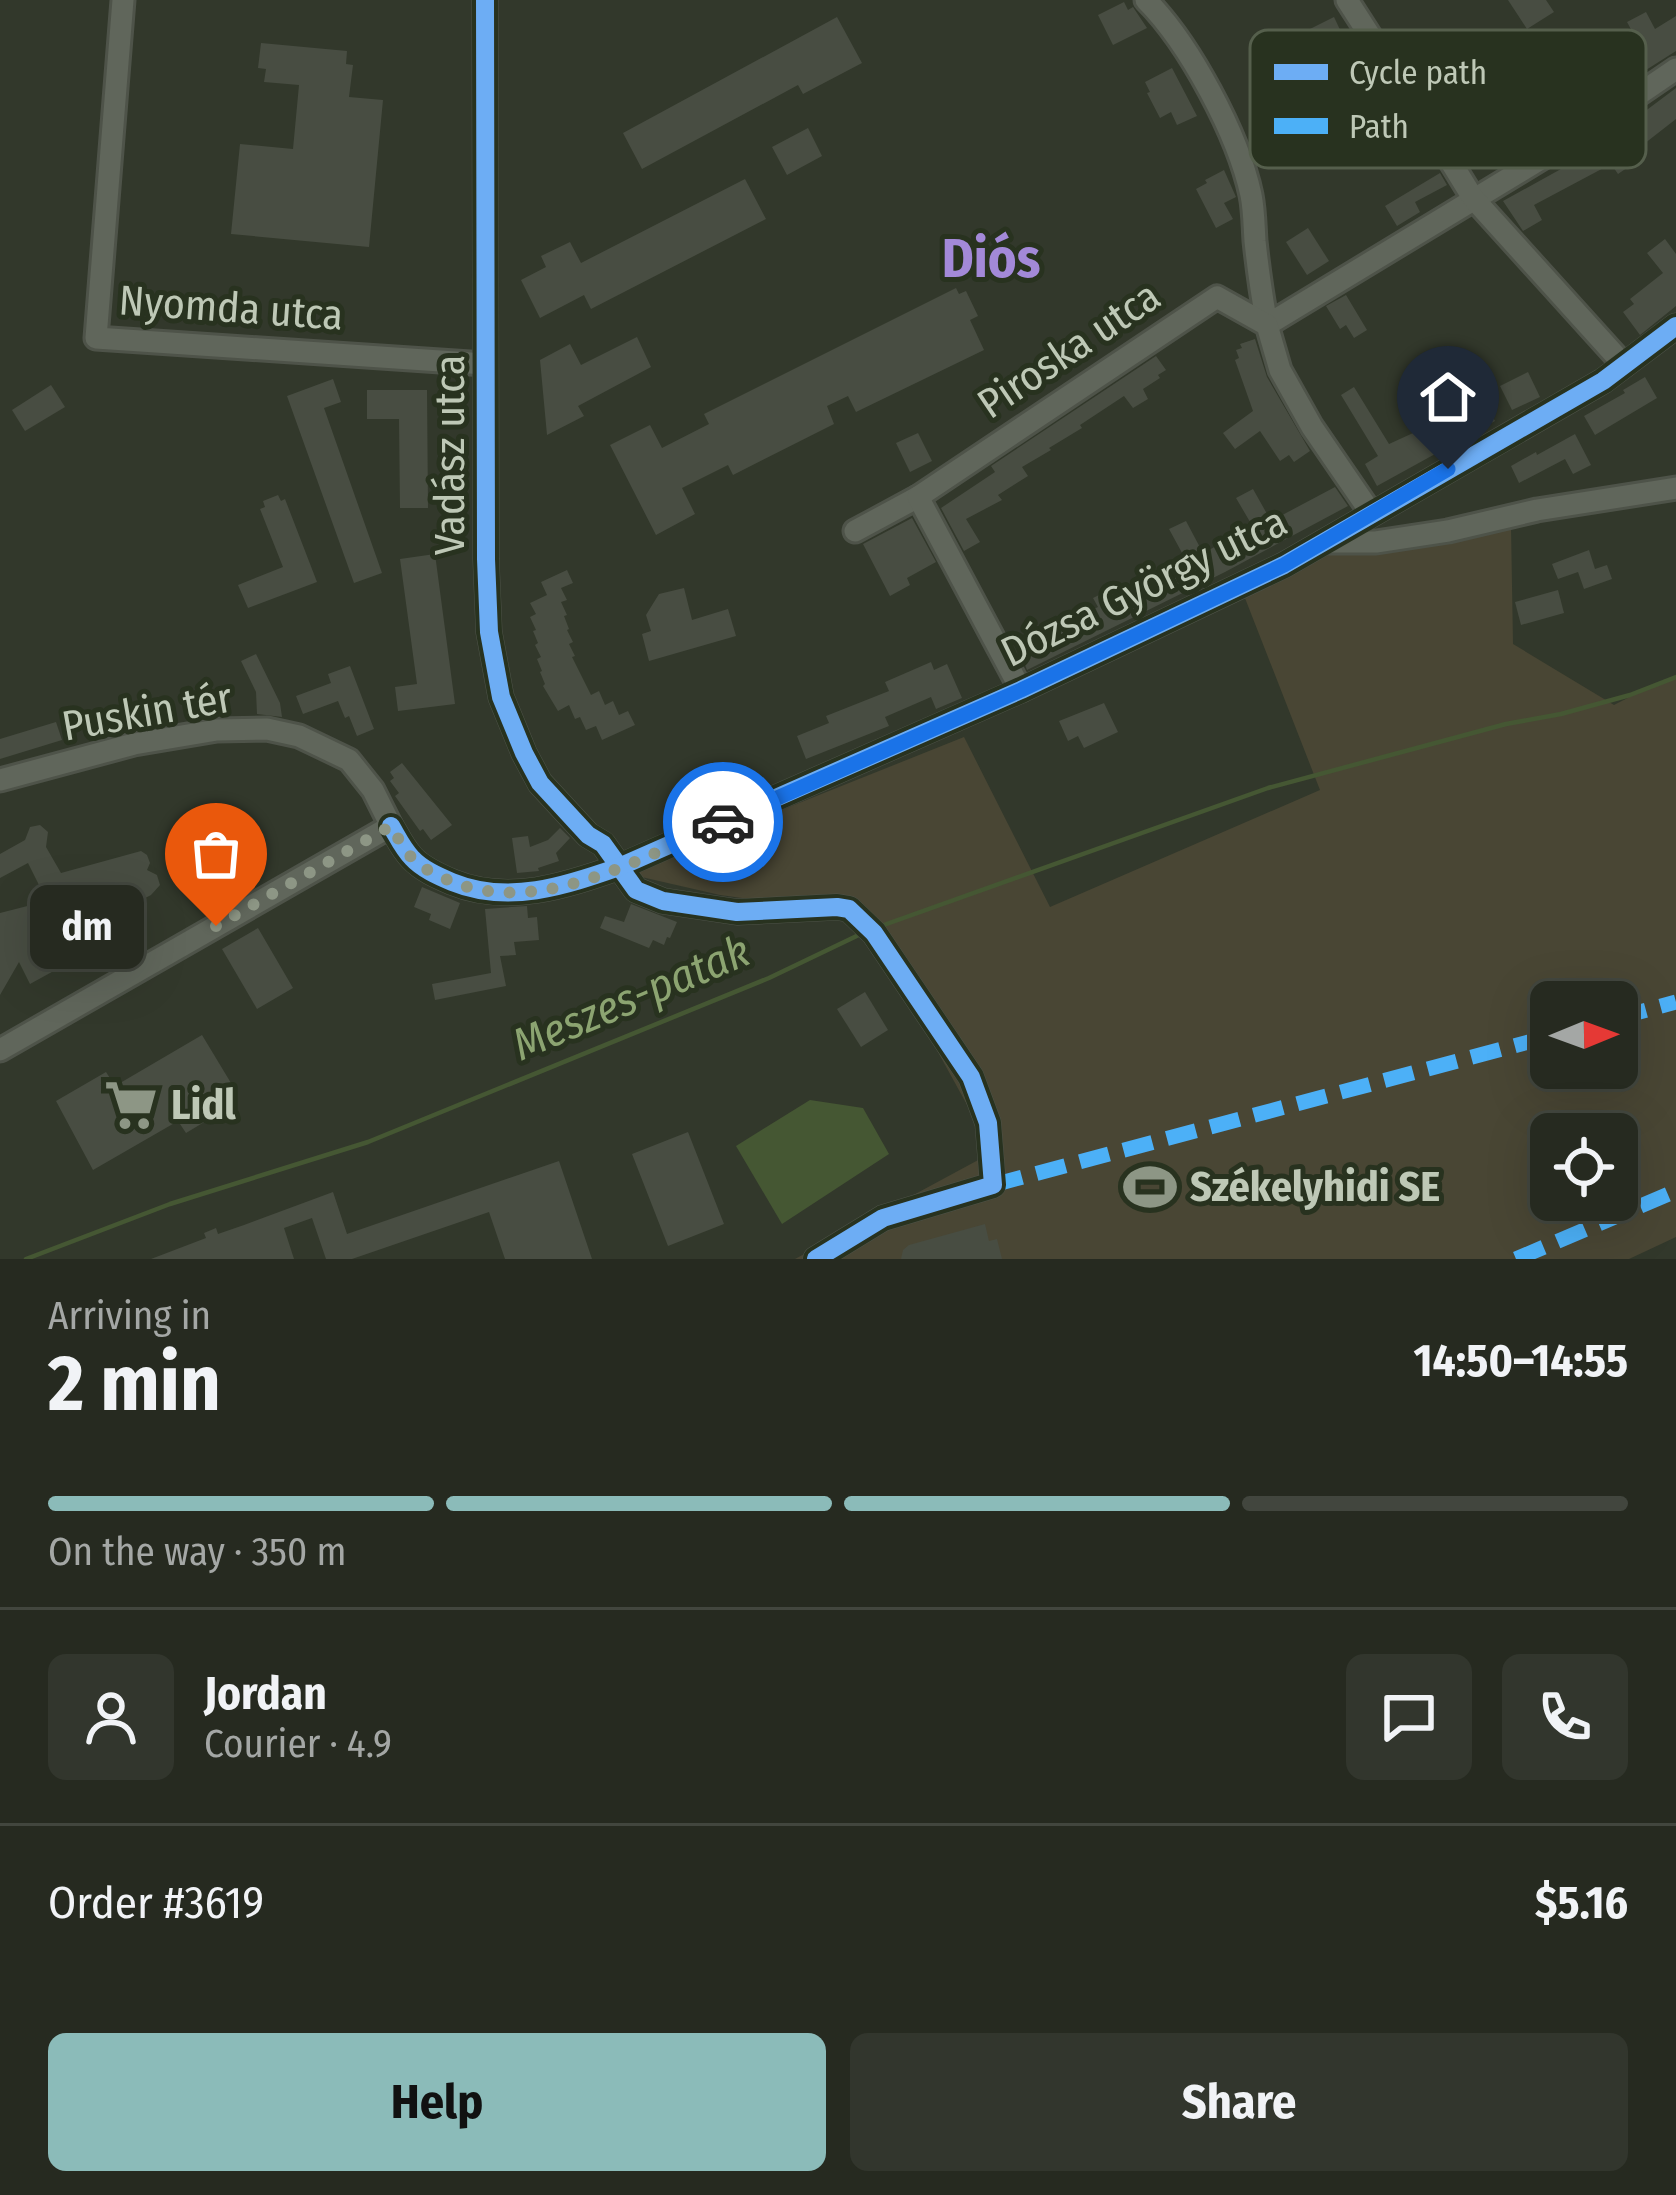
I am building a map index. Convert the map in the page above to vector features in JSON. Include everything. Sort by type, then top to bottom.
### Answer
[{"type":"street","name":"Nyomda utca","points":[[123,0],[96,338],[485,364]]},
{"type":"street","name":"Vadász utca","points":[[485,0],[488,614],[501,697],[524,753],[540,783],[588,835],[603,844],[636,890],[663,901],[737,912],[849,909],[870,928],[971,1077],[988,1123],[993,1185],[883,1218],[820,1257]]},
{"type":"street","points":[[1145,0],[1182,45],[1238,153],[1251,196],[1260,288],[1280,370],[1312,427],[1371,513]]},
{"type":"street","points":[[1346,0],[1365,30]]},
{"type":"street","points":[[1646,90],[1676,69]]},
{"type":"street","points":[[1455,168],[1473,198],[1624,365]]},
{"type":"street","points":[[1267,325],[1525,168]]},
{"type":"street","name":"Piroska utca","points":[[918,497],[1216,297],[1267,325]]},
{"type":"street","name":"Dózsa György utca","points":[[391,826],[412,858],[435,875],[490,893],[575,883],[619,867],[1021,690],[1284,565],[1603,381],[1676,326]]},
{"type":"street","points":[[1326,542],[1376,542],[1448,531],[1537,510],[1676,488]]},
{"type":"street","points":[[855,531],[918,497],[1021,690]]},
{"type":"street","name":"Puskin tér","points":[[0,780],[134,744],[217,730],[267,729],[299,736],[349,760],[373,790],[391,826]]},
{"type":"street","points":[[0,1049],[391,826]]},
{"type":"shaded area","points":[[1511,526],[1513,644],[1614,705],[1676,678],[1676,1237],[1629,1259],[795,1259],[993,1152],[862,914],[720,895],[624,873],[964,737],[1050,907],[1320,790],[1243,593],[1326,555]]},
{"type":"shaded area","points":[[810,1100],[863,1108],[889,1154],[782,1224],[736,1146]]},
{"type":"building","points":[[1508,0],[1546,0],[1554,12],[1527,29]]},
{"type":"building","points":[[1124,2],[1147,28],[1113,45],[1098,15]]},
{"type":"building","points":[[1646,12],[1655,29],[1676,16],[1676,51],[1646,70],[1646,30],[1631,30],[1627,22]]},
{"type":"building","points":[[837,17],[862,63],[803,94],[798,85],[642,169],[623,133]]},
{"type":"building","points":[[1334,17],[1340,30],[1310,30]]},
{"type":"building","points":[[261,43],[347,51],[346,64],[353,65],[349,97],[383,100],[369,247],[231,234],[240,144],[293,149],[299,85],[264,82],[266,69],[258,68]]},
{"type":"building","points":[[1172,68],[1197,116],[1177,125],[1171,112],[1160,118],[1145,82]]},
{"type":"building","points":[[1676,88],[1676,119],[1646,142],[1646,110]]},
{"type":"building","points":[[808,128],[822,156],[787,175],[772,147]]},
{"type":"building","points":[[1563,168],[1603,168],[1534,205],[1542,220],[1523,231],[1503,201]]},
{"type":"building","points":[[1224,170],[1236,197],[1224,203],[1233,219],[1216,228],[1196,189]]},
{"type":"building","points":[[1440,173],[1447,185],[1415,202],[1420,212],[1397,226],[1385,206]]},
{"type":"building","points":[[745,179],[766,219],[591,309],[584,295],[540,318],[521,280],[546,267],[541,256],[570,242],[581,263]]},
{"type":"building","points":[[1308,228],[1329,261],[1307,275],[1286,242]]},
{"type":"building","points":[[1665,239],[1676,254],[1676,306],[1640,335],[1623,312],[1634,304],[1630,299],[1663,273],[1647,253]]},
{"type":"building","points":[[956,288],[959,294],[966,291],[978,316],[970,320],[984,350],[856,412],[848,396],[827,406],[834,424],[733,475],[728,465],[682,488],[695,514],[656,535],[610,445],[650,425],[662,448],[709,424],[704,414]]},
{"type":"building","points":[[1346,295],[1367,330],[1354,338],[1346,325],[1340,329],[1326,306]]},
{"type":"building","points":[[637,337],[651,367],[578,406],[584,416],[547,435],[540,360],[570,344],[581,365]]},
{"type":"building","points":[[1255,339],[1267,377],[1310,451],[1294,462],[1289,455],[1280,461],[1260,431],[1235,449],[1223,433],[1253,411],[1235,360],[1240,344]]},
{"type":"building","points":[[1156,356],[1166,370],[1143,389],[1148,399],[1133,408],[1124,396],[1022,467],[1028,476],[998,495],[1002,500],[966,519],[980,542],[964,551],[941,508],[995,472],[991,466]]},
{"type":"building","points":[[1528,372],[1540,397],[1512,410],[1500,386]]},
{"type":"building","points":[[1645,377],[1657,398],[1595,435],[1584,416]]},
{"type":"building","points":[[333,379],[341,402],[324,408],[382,573],[354,583],[287,396]]},
{"type":"building","points":[[51,385],[65,407],[25,431],[12,410]]},
{"type":"building","points":[[1354,387],[1389,444],[1435,423],[1433,418],[1478,393],[1495,421],[1377,486],[1365,464],[1378,456],[1341,395]]},
{"type":"building","points":[[367,390],[427,390],[428,508],[400,508],[399,419],[367,419]]},
{"type":"building","points":[[918,433],[932,461],[910,472],[896,443]]},
{"type":"building","points":[[1575,434],[1591,465],[1573,474],[1565,459],[1519,483],[1511,466]]},
{"type":"building","points":[[1335,487],[1348,506],[1027,670],[1017,644],[1027,636],[1039,635],[1098,607],[1093,598],[1105,592],[1109,600],[1139,585],[1141,591],[1164,580],[1161,574],[1187,562],[1169,529],[1186,521],[1203,553],[1253,527],[1236,498],[1253,489],[1271,521]]},
{"type":"building","points":[[278,495],[281,501],[285,499],[317,582],[248,608],[238,585],[283,567],[260,509],[265,507],[263,501]]},
{"type":"building","points":[[912,518],[936,562],[907,578],[910,585],[890,596],[863,544]]},
{"type":"building","points":[[1589,550],[1595,569],[1607,565],[1612,579],[1584,589],[1578,572],[1558,579],[1552,564]]},
{"type":"building","points":[[435,554],[455,704],[398,711],[395,687],[417,684],[400,559]]},
{"type":"building","points":[[567,570],[573,583],[561,588],[567,600],[561,602],[573,642],[569,644],[572,657],[591,695],[599,691],[605,705],[613,701],[619,715],[628,711],[635,725],[602,740],[596,726],[586,730],[580,717],[575,719],[569,705],[558,711],[543,686],[537,659],[541,657],[530,617],[536,614],[530,603],[547,595],[541,582]]},
{"type":"building","points":[[684,588],[692,620],[728,609],[736,636],[649,661],[642,634],[651,631],[646,615],[659,594]]},
{"type":"building","points":[[1558,590],[1564,613],[1521,625],[1515,602]]},
{"type":"building","points":[[256,654],[282,717],[257,714],[256,692],[241,661]]},
{"type":"building","points":[[931,662],[934,670],[947,664],[962,698],[936,709],[931,697],[885,717],[889,726],[806,759],[797,736],[829,723],[826,716],[889,691],[885,682]]},
{"type":"building","points":[[350,666],[374,729],[357,736],[338,701],[303,714],[296,696],[331,683],[328,674]]},
{"type":"building","points":[[1104,703],[1118,732],[1084,748],[1078,736],[1068,741],[1059,721]]},
{"type":"building","points":[[56,722],[62,740],[0,759],[0,739]]},
{"type":"building","points":[[402,763],[452,825],[431,840],[395,796],[399,793],[390,772]]},
{"type":"building","points":[[40,825],[48,832],[46,847],[61,873],[141,851],[150,863],[147,870],[157,875],[160,885],[151,895],[90,927],[63,948],[70,962],[30,984],[19,962],[0,995],[0,913],[47,901],[28,863],[0,878],[0,854],[25,840],[30,827]]},
{"type":"building","points":[[560,828],[570,838],[556,853],[559,861],[539,871],[517,873],[512,838],[528,836],[530,847],[548,840]]},
{"type":"building","points":[[422,887],[460,903],[450,929],[414,907]]},
{"type":"building","points":[[631,904],[677,922],[664,945],[653,940],[649,948],[600,928],[605,916],[624,922]]},
{"type":"building","points":[[527,906],[528,918],[537,917],[539,940],[514,942],[516,955],[500,956],[506,986],[435,1000],[432,984],[491,973],[485,909]]},
{"type":"building","points":[[258,928],[293,988],[257,1009],[222,949]]},
{"type":"building","points":[[865,992],[888,1030],[861,1047],[837,1009]]},
{"type":"building","name":"Lidl","points":[[202,1035],[234,1088],[198,1108],[206,1121],[186,1133],[178,1121],[93,1170],[56,1101],[106,1072],[115,1086]]},
{"type":"building","points":[[688,1132],[724,1224],[668,1246],[632,1154]]},
{"type":"building","points":[[559,1161],[592,1259],[505,1259],[489,1212],[352,1259],[326,1259],[312,1218],[284,1228],[294,1259],[151,1259],[206,1238],[204,1233],[216,1228],[218,1234],[333,1192],[347,1234]]},
{"type":"building","points":[[985,1224],[989,1241],[997,1239],[1002,1259],[901,1259],[909,1245]]},
{"type":"waterway","name":"Meszes-patak","points":[[881,926],[1268,788],[1506,724],[1561,714],[1676,677]]},
{"type":"waterway","name":"Meszes-patak","points":[[26,1259],[170,1204],[368,1142],[769,978],[865,932]]},
{"type":"marked path","points":[[1638,1012],[1676,1002]]},
{"type":"marked path","points":[[993,1185],[1530,1042]]},
{"type":"marked path","points":[[1516,1259],[1676,1191]]},
{"type":"cycle path","points":[[485,0],[489,632],[501,697],[524,753],[540,783],[588,835],[603,844],[636,890],[663,901],[737,912],[849,909],[874,933],[971,1077],[988,1123],[993,1185],[883,1218],[816,1259]]},
{"type":"cycle path","points":[[391,826],[420,866],[473,889],[536,890],[619,867],[1021,690],[1284,565],[1603,381],[1676,326]]},
{"type":"way so far","points":[[216,926],[391,826],[412,858],[435,875],[490,893],[520,893],[575,883],[723,822]]},
{"type":"place","name":"dm","points":[[216,926]]},
{"type":"place","name":"Lidl","points":[[131,1105]]},
{"type":"place","name":"Székelyhidi SE","points":[[1150,1187]]},
{"type":"district","name":"Diós","points":[[991,259]]},
{"type":"route","points":[[723,822],[1021,690],[1284,565],[1448,469]]}]
